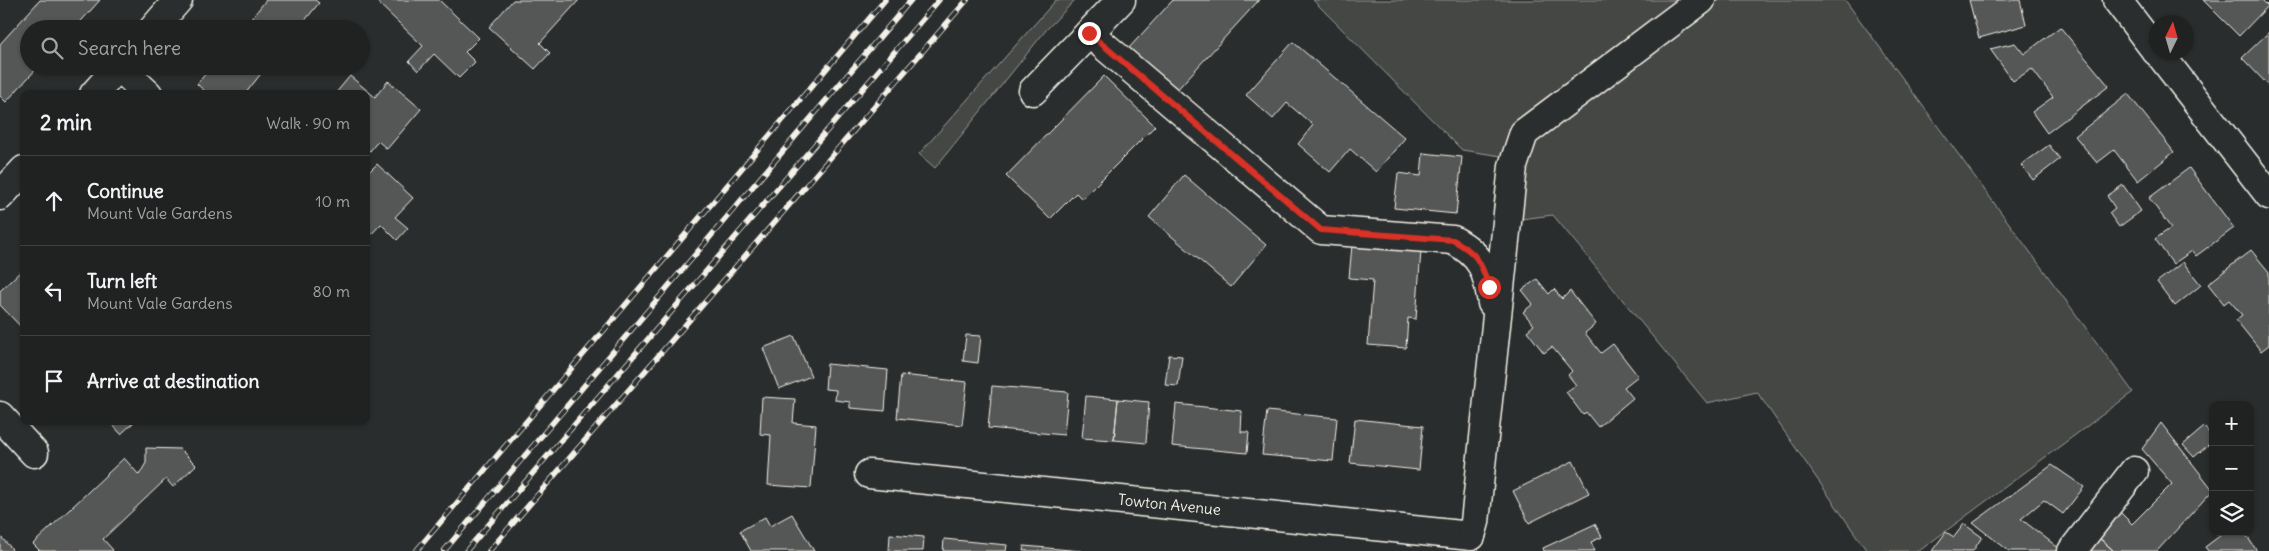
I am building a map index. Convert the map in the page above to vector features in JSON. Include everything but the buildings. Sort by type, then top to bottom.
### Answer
[{"type":"street","points":[[161,20],[178,0]]},
{"type":"street","points":[[1034,91],[1121,0]]},
{"type":"street","points":[[1475,544],[1475,522],[1513,166],[1524,133],[1702,0]]},
{"type":"street","points":[[2117,0],[2149,42]]},
{"type":"street","points":[[1089,33],[1321,230],[1453,240],[1470,250],[1483,268],[1489,287],[1496,329]]},
{"type":"street","points":[[2163,60],[2269,195]]},
{"type":"street","points":[[98,90],[111,75]]},
{"type":"street","points":[[128,75],[144,90]]},
{"type":"street","points":[[0,196],[20,174]]},
{"type":"street","points":[[0,416],[34,453]]},
{"type":"street","points":[[2072,551],[2134,471]]},
{"type":"street","name":"Towton Avenue","points":[[869,474],[1475,544]]},
{"type":"shaded area","points":[[1056,0],[1075,0],[1046,30],[935,168],[919,154]]},
{"type":"shaded area","points":[[1313,0],[1845,0],[2133,392],[1919,551],[1867,551],[1757,392],[1707,403],[1553,215],[1513,220],[1521,159],[1462,150]]},
{"type":"railway","points":[[416,551],[885,0]]},
{"type":"railway","points":[[444,551],[911,0]]},
{"type":"railway","points":[[466,551],[939,0]]},
{"type":"railway","points":[[489,551],[967,0]]},
{"type":"route","points":[[1089,33],[1321,230],[1453,240],[1470,250],[1483,268],[1489,287]]}]
